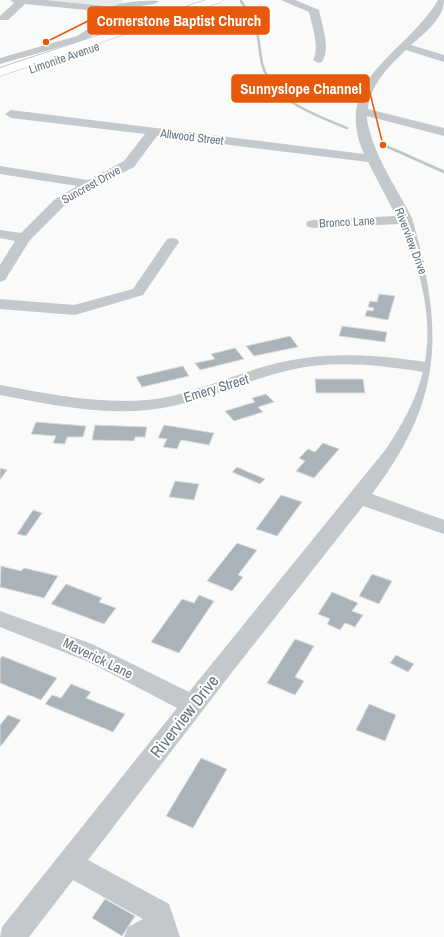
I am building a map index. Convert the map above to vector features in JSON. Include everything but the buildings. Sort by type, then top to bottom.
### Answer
[{"type":"main road","name":"Limonite Avenue","points":[[0,72],[217,0]]},
{"type":"main road","name":"Limonite Avenue","points":[[0,81],[163,22],[172,16]]},
{"type":"street","points":[[4,18],[18,0],[117,8],[136,2],[154,1]]},
{"type":"street","points":[[68,0],[117,8]]},
{"type":"street","points":[[286,0],[314,10],[321,47],[321,54],[318,60]]},
{"type":"street","name":"Riverview Drive","points":[[12,937],[192,704],[359,497],[409,427],[420,406],[430,378],[436,331],[435,310],[417,249],[406,220],[373,159],[363,136],[362,111],[372,80],[403,46],[426,24],[438,10],[443,0]]},
{"type":"street","points":[[136,2],[172,16]]},
{"type":"street","points":[[0,61],[81,38],[94,30],[117,8]]},
{"type":"street","points":[[403,46],[444,59]]},
{"type":"street","points":[[362,111],[444,132]]},
{"type":"street","name":"Allwood Street","points":[[11,114],[373,159]]},
{"type":"street","name":"Suncrest Drive","points":[[0,276],[24,238],[59,203],[90,184],[129,164],[153,132]]},
{"type":"street","points":[[0,170],[90,184]]},
{"type":"street","name":"Bronco Lane","points":[[313,224],[406,220]]},
{"type":"street","points":[[0,234],[24,238]]},
{"type":"street","points":[[0,304],[75,310],[138,292],[172,242]]},
{"type":"street","name":"Emery Street","points":[[0,390],[82,404],[128,406],[183,399],[208,393],[267,371],[309,362],[354,359],[431,368]]},
{"type":"street","points":[[359,497],[444,527]]},
{"type":"street","name":"Maverick Lane","points":[[0,619],[56,638],[104,659],[169,694],[192,704]]},
{"type":"street","points":[[69,864],[159,913],[165,932],[143,933],[138,937]]},
{"type":"shaded area","points":[[30,0],[121,0],[124,4],[112,8]]},
{"type":"waterway","points":[[241,1],[255,27],[263,67],[269,79],[277,89],[298,106],[347,128]]},
{"type":"waterway","points":[[383,145],[397,151]]},
{"type":"waterway","points":[[395,150],[444,172]]},
{"type":"place","name":"Cornerstone Baptist Church","points":[[46,42]]},
{"type":"place","name":"Sunnyslope Channel","points":[[383,145]]}]
